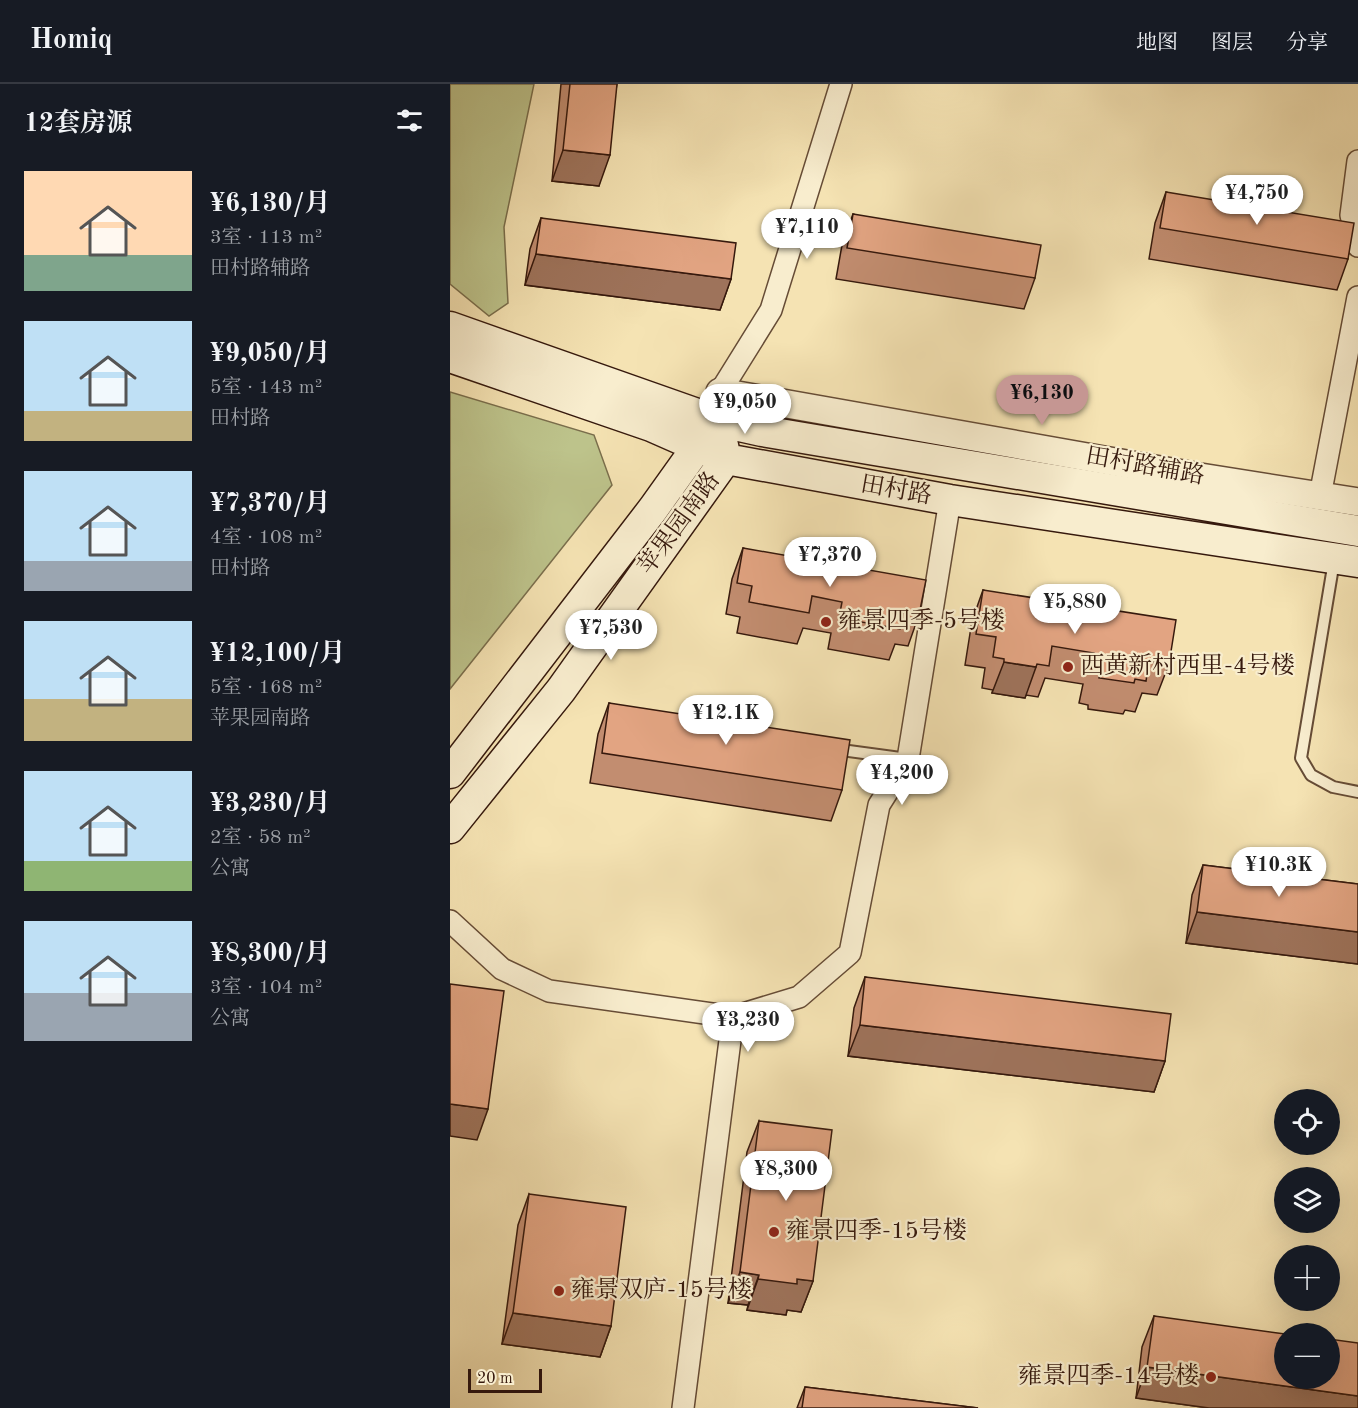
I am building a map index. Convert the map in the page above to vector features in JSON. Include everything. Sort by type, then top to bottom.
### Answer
[{"type":"main road","name":"田村路","points":[[450,327],[719,406],[762,431],[1197,490],[1358,531]]},
{"type":"main road","name":"田村路","points":[[450,357],[651,426],[726,459],[950,500],[1346,560]]},
{"type":"main road","name":"苹果园南路","points":[[450,772],[653,508],[697,447],[719,406]]},
{"type":"main road","name":"苹果园南路","points":[[450,828],[561,690],[726,459],[719,406]]},
{"type":"street","points":[[719,406],[771,310],[841,84]]},
{"type":"street","points":[[1358,161],[1351,215],[1358,246]]},
{"type":"street","points":[[1320,496],[1358,297]]},
{"type":"street","name":"田村路辅路","points":[[1197,490],[1320,496],[1358,502]]},
{"type":"street","points":[[450,921],[502,969],[549,991],[733,1017],[799,997],[850,953],[879,805],[908,759],[950,500]]},
{"type":"street","points":[[683,1408],[733,1017]]},
{"type":"lane","points":[[1346,560],[1301,758],[1311,775],[1333,787],[1358,792]]},
{"type":"lane","points":[[826,747],[908,759]]},
{"type":"green space","points":[[450,84],[534,84],[504,227],[508,303],[489,316],[450,284]]},
{"type":"green space","points":[[450,392],[594,435],[612,485],[450,689]]},
{"type":"building","points":[[570,84],[617,84],[610,155],[563,150]]},
{"type":"building","points":[[1166,192],[1354,223],[1348,259],[1160,228]]},
{"type":"building","points":[[853,214],[1041,245],[1035,278],[847,248]]},
{"type":"building","points":[[541,218],[736,243],[731,279],[536,254]]},
{"type":"building","points":[[743,548],[926,580],[919,615],[903,612],[900,629],[839,618],[842,602],[812,596],[809,613],[749,602],[752,586],[737,583]]},
{"type":"building","points":[[983,590],[1176,620],[1169,664],[1149,661],[1146,681],[1135,679],[1134,683],[1099,678],[1100,674],[1091,672],[1094,653],[1052,646],[1049,666],[1037,664],[1036,667],[1004,662],[1004,659],[993,657],[996,637],[976,634]]},
{"type":"building","points":[[609,703],[850,740],[842,790],[602,753]]},
{"type":"building","points":[[1203,865],[1358,884],[1358,932],[1197,912]]},
{"type":"building","points":[[865,977],[1171,1014],[1165,1061],[860,1025]]},
{"type":"building","points":[[450,984],[504,991],[488,1109],[450,1104]]},
{"type":"building","name":"雍景四季-15号楼","points":[[759,1121],[832,1130],[813,1281],[797,1279],[797,1284],[758,1279],[759,1275],[740,1272]]},
{"type":"building","name":"雍景双庐-15号楼","points":[[529,1194],[626,1207],[611,1326],[513,1313]]},
{"type":"building","points":[[1154,1316],[1274,1332],[1274,1384],[1147,1367]]},
{"type":"building","points":[[1340,1341],[1358,1343],[1358,1396],[1307,1389],[1340,1389]]},
{"type":"building","points":[[805,1387],[978,1408],[802,1408]]},
{"type":"place","name":"雍景四季-5号楼","points":[[826,622]]},
{"type":"place","name":"西黄新村西里-4号楼","points":[[1068,667]]},
{"type":"place","name":"雍景四季-15号楼","points":[[774,1232]]},
{"type":"place","name":"雍景双庐-15号楼","points":[[559,1291]]},
{"type":"place","name":"雍景四季-14号楼","points":[[1211,1377]]}]
